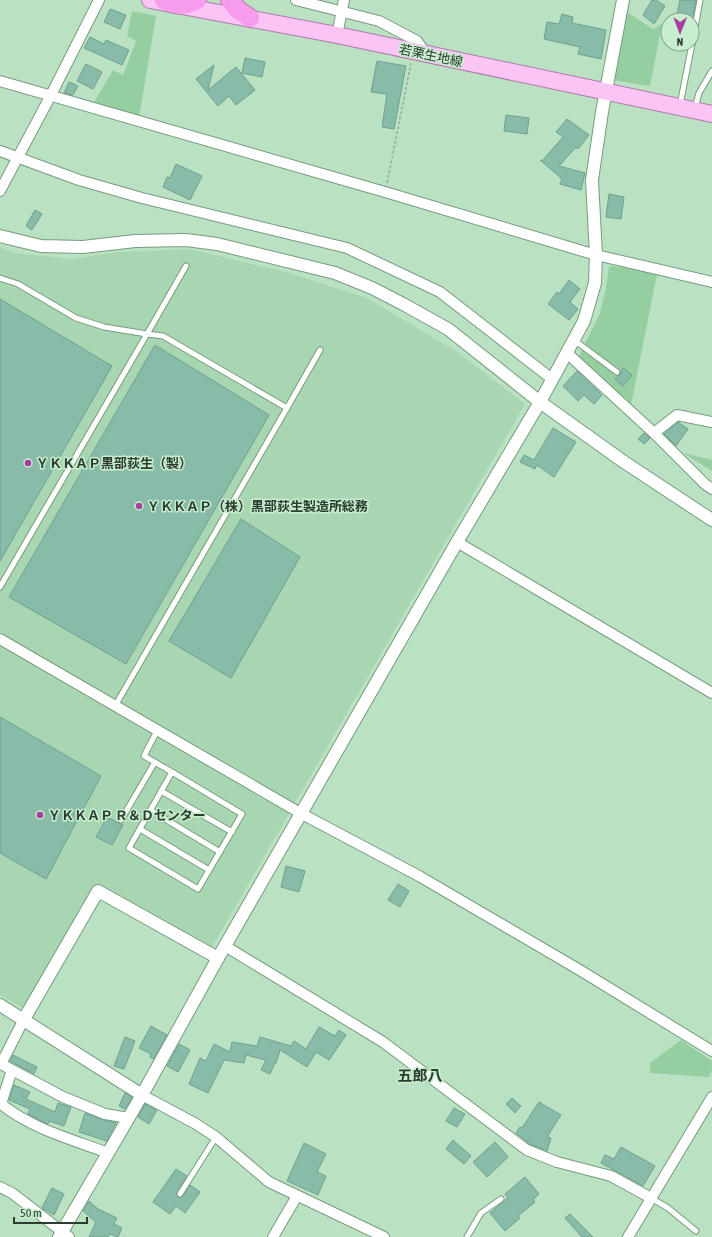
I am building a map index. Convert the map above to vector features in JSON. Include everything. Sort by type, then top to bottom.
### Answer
[{"type":"highway","points":[[169,3],[186,4],[197,0]]},
{"type":"highway","points":[[230,0],[238,10],[250,18]]},
{"type":"main road","name":"若栗生地線","points":[[150,0],[337,34],[419,53],[712,114]]},
{"type":"street","points":[[0,191],[99,0]]},
{"type":"street","points":[[296,0],[379,21],[417,41],[419,53]]},
{"type":"street","points":[[337,34],[344,0]]},
{"type":"street","points":[[0,1187],[12,1193],[64,1235],[108,1153],[218,958],[457,542],[540,402],[584,321],[595,284],[596,255],[592,180],[623,0]]},
{"type":"street","points":[[0,81],[385,192],[596,255],[712,282]]},
{"type":"street","points":[[0,151],[79,180],[142,198],[347,248],[440,292],[552,379]]},
{"type":"street","points":[[0,236],[41,246],[83,247],[135,241],[186,240],[217,244],[335,273],[372,288],[448,329],[540,402],[624,462],[712,520]]},
{"type":"street","points":[[567,353],[712,489]]},
{"type":"street","points":[[654,433],[677,415],[712,422]]},
{"type":"street","points":[[457,542],[712,693]]},
{"type":"street","points":[[0,639],[302,814],[425,880],[578,969],[712,1051]]},
{"type":"street","points":[[129,1118],[105,1114],[64,1097],[2,1064],[24,1019],[98,891],[218,958]]},
{"type":"street","points":[[225,946],[383,1042],[527,1150],[556,1162],[611,1176],[651,1198]]},
{"type":"street","points":[[0,1005],[142,1095],[196,1124],[216,1137],[269,1182],[384,1237]]},
{"type":"street","points":[[12,1070],[1,1104],[14,1115],[35,1126],[108,1153]]},
{"type":"street","points":[[628,1237],[712,1097]]},
{"type":"street","points":[[273,1237],[297,1196]]},
{"type":"lane","points":[[698,12],[700,0]]},
{"type":"lane","points":[[687,109],[691,52]]},
{"type":"lane","points":[[687,109],[699,93],[712,70]]},
{"type":"lane","points":[[0,587],[186,266]]},
{"type":"lane","points":[[0,278],[18,284],[76,318],[104,327],[163,336],[287,408]]},
{"type":"lane","points":[[574,340],[617,372]]},
{"type":"lane","points":[[115,706],[320,350]]},
{"type":"lane","points":[[157,731],[144,756],[172,772],[242,814],[198,889],[129,848],[172,772]]},
{"type":"lane","points":[[121,820],[155,762]]},
{"type":"lane","points":[[161,791],[232,832]]},
{"type":"lane","points":[[150,810],[220,852]]},
{"type":"lane","points":[[140,829],[209,870]]},
{"type":"lane","points":[[180,1194],[216,1137]]},
{"type":"lane","points":[[468,1237],[481,1213],[501,1198]]},
{"type":"lane","points":[[651,1198],[668,1208],[696,1231]]},
{"type":"path","points":[[385,192],[419,53]]},
{"type":"shaded area","points":[[132,11],[156,16],[139,117],[93,104],[113,70],[123,75],[136,41],[127,36]]},
{"type":"shaded area","points":[[627,12],[653,29],[660,25],[660,34],[650,86],[613,80]]},
{"type":"shaded area","points":[[0,247],[14,253],[71,259],[120,252],[189,249],[286,272],[367,298],[456,351],[525,404],[212,947],[96,884],[23,1008],[0,995]]},
{"type":"shaded area","points":[[609,266],[630,268],[657,274],[631,405],[578,358],[600,313]]},
{"type":"shaded area","points":[[683,453],[712,460],[712,471]]},
{"type":"shaded area","points":[[681,1040],[712,1061],[712,1070],[709,1077],[650,1073],[650,1063]]},
{"type":"building","points":[[652,0],[656,0],[665,6],[654,24],[643,15]]},
{"type":"building","points":[[680,0],[696,0],[694,12],[678,12]]},
{"type":"building","points":[[110,9],[126,15],[120,29],[104,22]]},
{"type":"building","points":[[562,14],[573,17],[572,23],[606,30],[601,59],[578,54],[580,47],[544,39],[547,22],[559,24]]},
{"type":"building","points":[[90,37],[104,44],[106,40],[129,50],[122,65],[84,48]]},
{"type":"building","points":[[245,58],[265,62],[262,77],[242,73]]},
{"type":"building","points":[[377,61],[406,66],[394,129],[382,127],[387,94],[371,92]]},
{"type":"building","points":[[86,64],[102,72],[93,89],[77,81]]},
{"type":"building","points":[[214,65],[208,90],[236,67],[255,90],[236,105],[229,96],[218,106],[196,79]]},
{"type":"building","points":[[69,82],[78,86],[73,95],[64,93]]},
{"type":"building","points":[[506,115],[529,118],[527,134],[504,131]]},
{"type":"building","points":[[567,119],[589,135],[578,149],[576,147],[559,166],[585,173],[581,190],[560,184],[562,179],[540,160],[542,161],[563,137],[556,132]]},
{"type":"building","points":[[176,164],[202,176],[190,200],[163,187],[167,177],[170,178]]},
{"type":"building","points":[[609,194],[624,197],[621,219],[606,217]]},
{"type":"building","points":[[35,210],[42,214],[32,230],[26,226]]},
{"type":"building","points":[[569,280],[580,289],[570,302],[578,309],[569,320],[548,304],[557,292],[559,294]]},
{"type":"building","name":"ＹＫＫＡＰ黒部荻生（製）","points":[[0,299],[112,366],[0,561]]},
{"type":"building","name":"ＹＫＫＡＰ（株）黒部荻生製造所総務","points":[[155,345],[269,415],[126,664],[9,597]]},
{"type":"building","points":[[623,368],[632,375],[623,386],[615,379],[620,375]]},
{"type":"building","points":[[577,371],[602,395],[594,404],[584,395],[578,401],[563,386]]},
{"type":"building","points":[[678,422],[688,429],[676,446],[664,434]]},
{"type":"building","points":[[553,428],[576,442],[554,477],[537,465],[535,469],[520,462],[524,455],[534,460]]},
{"type":"building","points":[[644,433],[650,438],[644,444],[638,439]]},
{"type":"building","points":[[241,519],[300,557],[231,678],[169,641]]},
{"type":"building","name":"ＹＫＫＡＰ Ｒ＆Ｄセンター","points":[[0,717],[101,776],[46,879],[0,853]]},
{"type":"building","points":[[107,817],[123,825],[112,845],[96,837]]},
{"type":"building","points":[[286,866],[305,871],[299,892],[281,887]]},
{"type":"building","points":[[398,884],[409,891],[400,907],[388,900]]},
{"type":"building","points":[[151,1026],[167,1035],[154,1059],[150,1057],[151,1054],[139,1048]]},
{"type":"building","points":[[319,1027],[335,1036],[339,1030],[346,1035],[329,1060],[316,1052],[307,1067],[280,1050],[276,1063],[270,1074],[261,1070],[266,1060],[246,1055],[244,1063],[224,1060],[208,1093],[189,1084],[200,1058],[206,1061],[214,1044],[230,1052],[232,1042],[257,1046],[260,1037],[291,1046],[294,1041],[306,1049]]},
{"type":"building","points":[[125,1037],[135,1041],[124,1069],[114,1066]]},
{"type":"building","points":[[179,1044],[190,1050],[178,1072],[167,1066]]},
{"type":"building","points":[[13,1055],[37,1067],[34,1074],[10,1061]]},
{"type":"building","points":[[14,1085],[30,1092],[26,1099],[55,1112],[58,1103],[71,1107],[64,1126],[49,1121],[48,1124],[41,1121],[28,1114],[30,1109],[9,1100]]},
{"type":"building","points":[[125,1093],[132,1097],[125,1109],[119,1106]]},
{"type":"building","points":[[512,1098],[521,1106],[515,1113],[506,1104]]},
{"type":"building","points":[[539,1102],[561,1115],[547,1137],[551,1138],[547,1151],[530,1144],[516,1133],[520,1127],[522,1128]]},
{"type":"building","points":[[145,1104],[157,1110],[149,1124],[138,1117]]},
{"type":"building","points":[[454,1108],[465,1114],[457,1127],[446,1121]]},
{"type":"building","points":[[85,1113],[116,1123],[107,1141],[79,1132]]},
{"type":"building","points":[[453,1140],[471,1156],[464,1164],[446,1149]]},
{"type":"building","points":[[495,1142],[508,1157],[487,1177],[473,1162]]},
{"type":"building","points":[[304,1143],[326,1154],[317,1172],[326,1176],[318,1195],[287,1181]]},
{"type":"building","points":[[621,1147],[655,1166],[643,1186],[601,1163],[605,1155],[614,1159]]},
{"type":"building","points":[[176,1169],[187,1176],[176,1192],[178,1197],[180,1198],[183,1196],[190,1185],[200,1192],[185,1213],[176,1206],[170,1214],[153,1202]]},
{"type":"building","points":[[525,1177],[539,1194],[533,1200],[535,1202],[518,1216],[520,1218],[505,1231],[490,1213],[508,1198],[505,1194]]},
{"type":"building","points":[[52,1188],[64,1194],[54,1215],[42,1208]]},
{"type":"building","points":[[89,1201],[98,1209],[117,1218],[114,1224],[122,1228],[118,1237],[110,1234],[108,1237],[89,1237],[96,1222],[83,1211]]},
{"type":"building","points":[[570,1214],[593,1237],[582,1237],[565,1218]]},
{"type":"place","name":"ＹＫＫＡＰ黒部荻生（製）","points":[[28,463]]},
{"type":"place","name":"ＹＫＫＡＰ（株）黒部荻生製造所総務","points":[[139,506]]},
{"type":"place","name":"ＹＫＫＡＰ Ｒ＆Ｄセンター","points":[[40,815]]},
{"type":"district","name":"五郎八","points":[[420,1076]]}]
